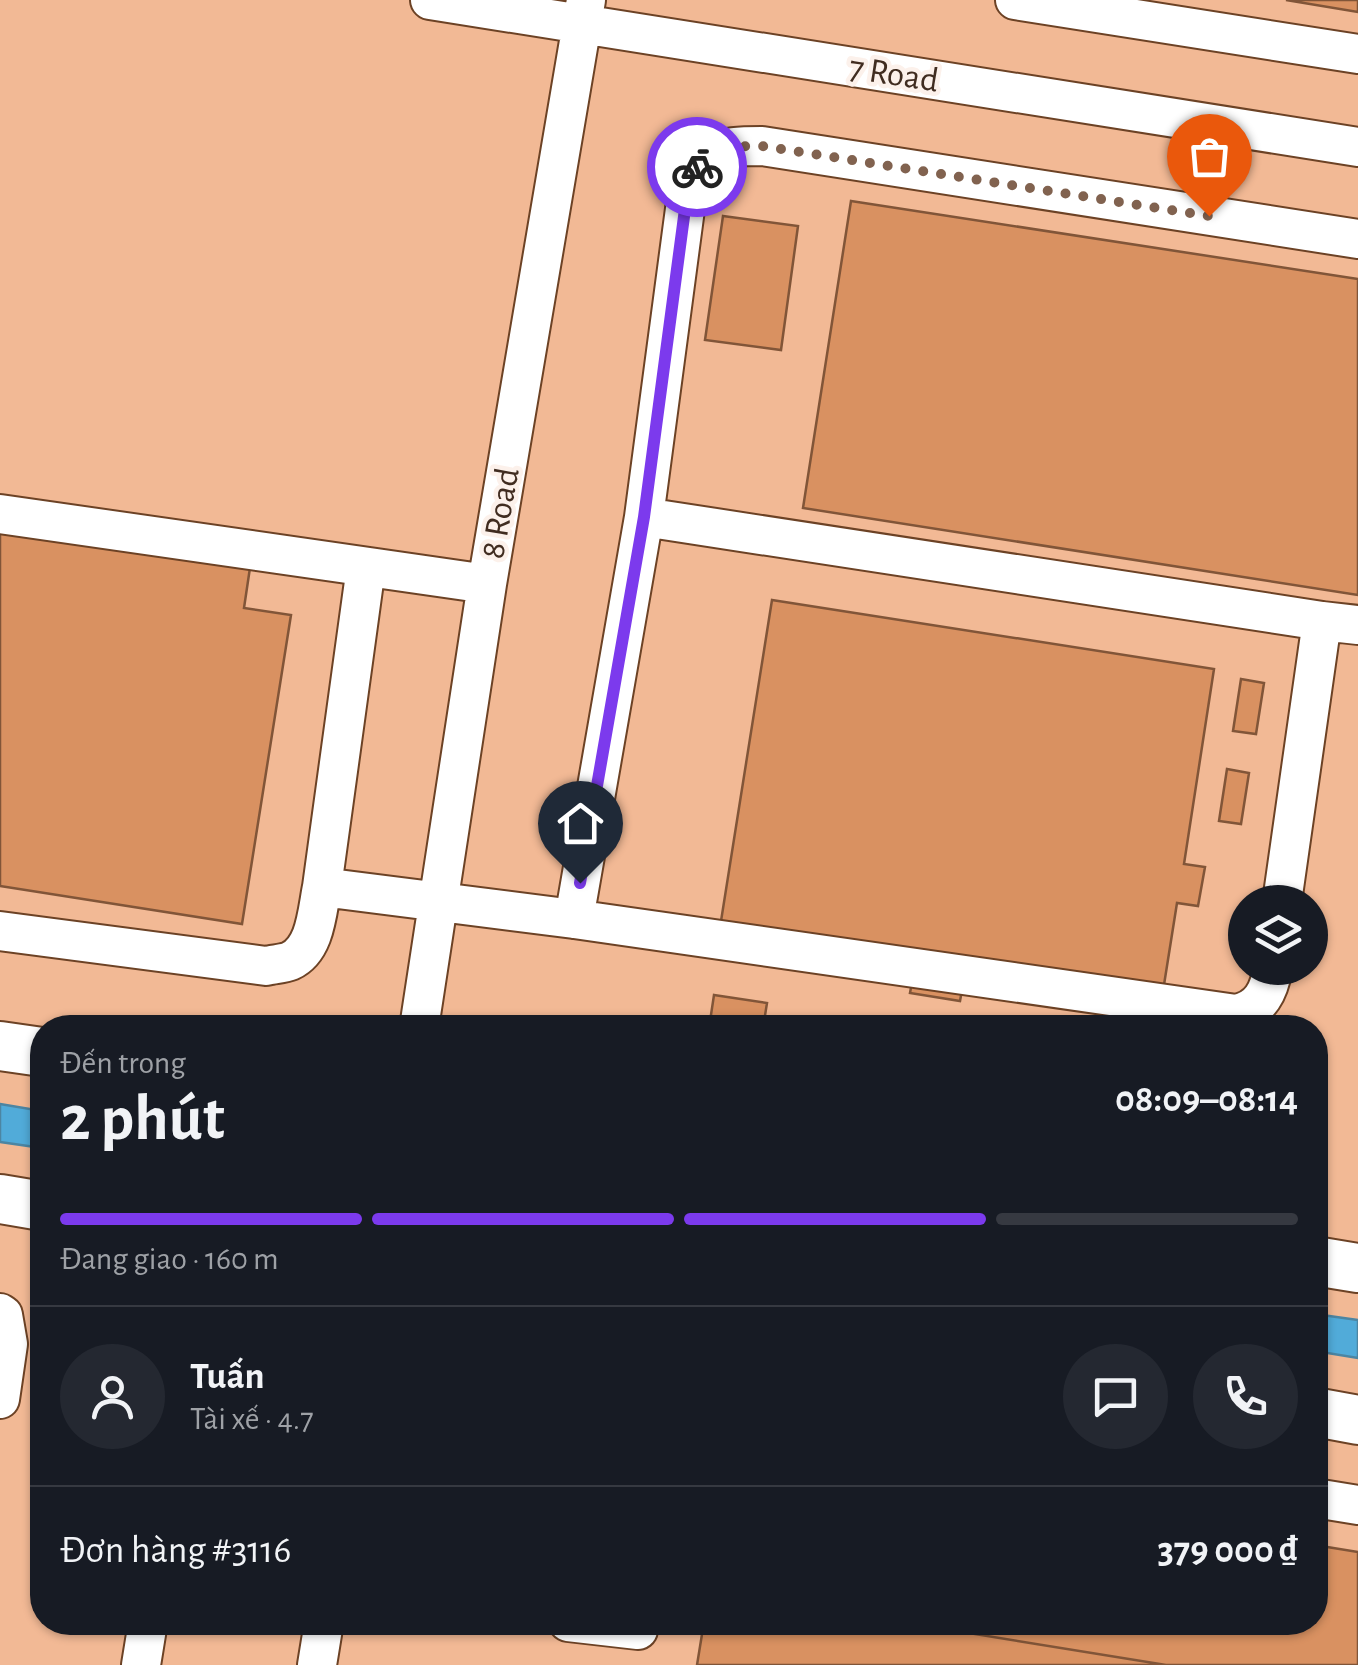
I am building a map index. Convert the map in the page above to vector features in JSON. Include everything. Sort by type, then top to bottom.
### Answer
[{"type":"main road","points":[[0,1046],[30,1050]]},
{"type":"main road","points":[[0,1199],[30,1204]]},
{"type":"main road","points":[[1328,1262],[1358,1268]]},
{"type":"main road","points":[[1328,1414],[1358,1420]]},
{"type":"street","name":"7 Road","points":[[430,0],[584,12],[1358,147]]},
{"type":"street","points":[[1015,0],[1358,54]]},
{"type":"street","name":"8 Road","points":[[420,1015],[487,584],[584,12]]},
{"type":"street","points":[[574,919],[644,517],[687,194],[697,167],[709,154],[726,148],[762,146],[1358,239]]},
{"type":"street","points":[[0,514],[487,584]]},
{"type":"street","points":[[644,517],[1340,623],[1286,885]]},
{"type":"street","points":[[0,931],[266,966],[290,960],[305,949],[322,886],[366,568]]},
{"type":"street","points":[[322,886],[1236,1014],[1248,1012],[1261,1003],[1267,985]]},
{"type":"street","points":[[0,1313],[8,1344],[0,1399]]},
{"type":"street","points":[[1328,1500],[1358,1505]]},
{"type":"street","points":[[141,1665],[146,1635]]},
{"type":"street","points":[[318,1665],[322,1635]]},
{"type":"shaded area","points":[[0,0],[1358,0],[1358,1665],[0,1665]]},
{"type":"water","points":[[0,1104],[30,1109],[30,1146],[0,1142]]},
{"type":"water","points":[[1328,1316],[1358,1320],[1358,1358],[1328,1353]]},
{"type":"building","points":[[1286,0],[1358,0],[1358,12]]},
{"type":"building","points":[[851,201],[1358,279],[1358,595],[803,508]]},
{"type":"building","points":[[723,216],[798,226],[781,350],[705,340]]},
{"type":"building","points":[[0,522],[251,561],[244,608],[291,615],[242,924],[0,886]]},
{"type":"building","points":[[772,600],[1214,669],[1184,864],[1205,867],[1198,906],[1177,903],[1160,1010],[964,979],[960,1001],[910,993],[914,971],[718,940]]},
{"type":"building","points":[[1241,679],[1264,683],[1256,734],[1233,731]]},
{"type":"building","points":[[1227,769],[1249,773],[1241,824],[1219,821]]},
{"type":"building","points":[[714,995],[767,1003],[765,1015],[711,1015]]},
{"type":"building","points":[[1328,1547],[1358,1552],[1358,1665],[1166,1665],[981,1635],[1328,1635]]},
{"type":"building","points":[[702,1635],[981,1635],[1166,1665],[697,1665]]},
{"type":"way so far","points":[[697,167],[709,154],[726,148],[762,146],[1209,216]]},
{"type":"route","points":[[580,883],[644,517],[687,194],[697,167]]}]
